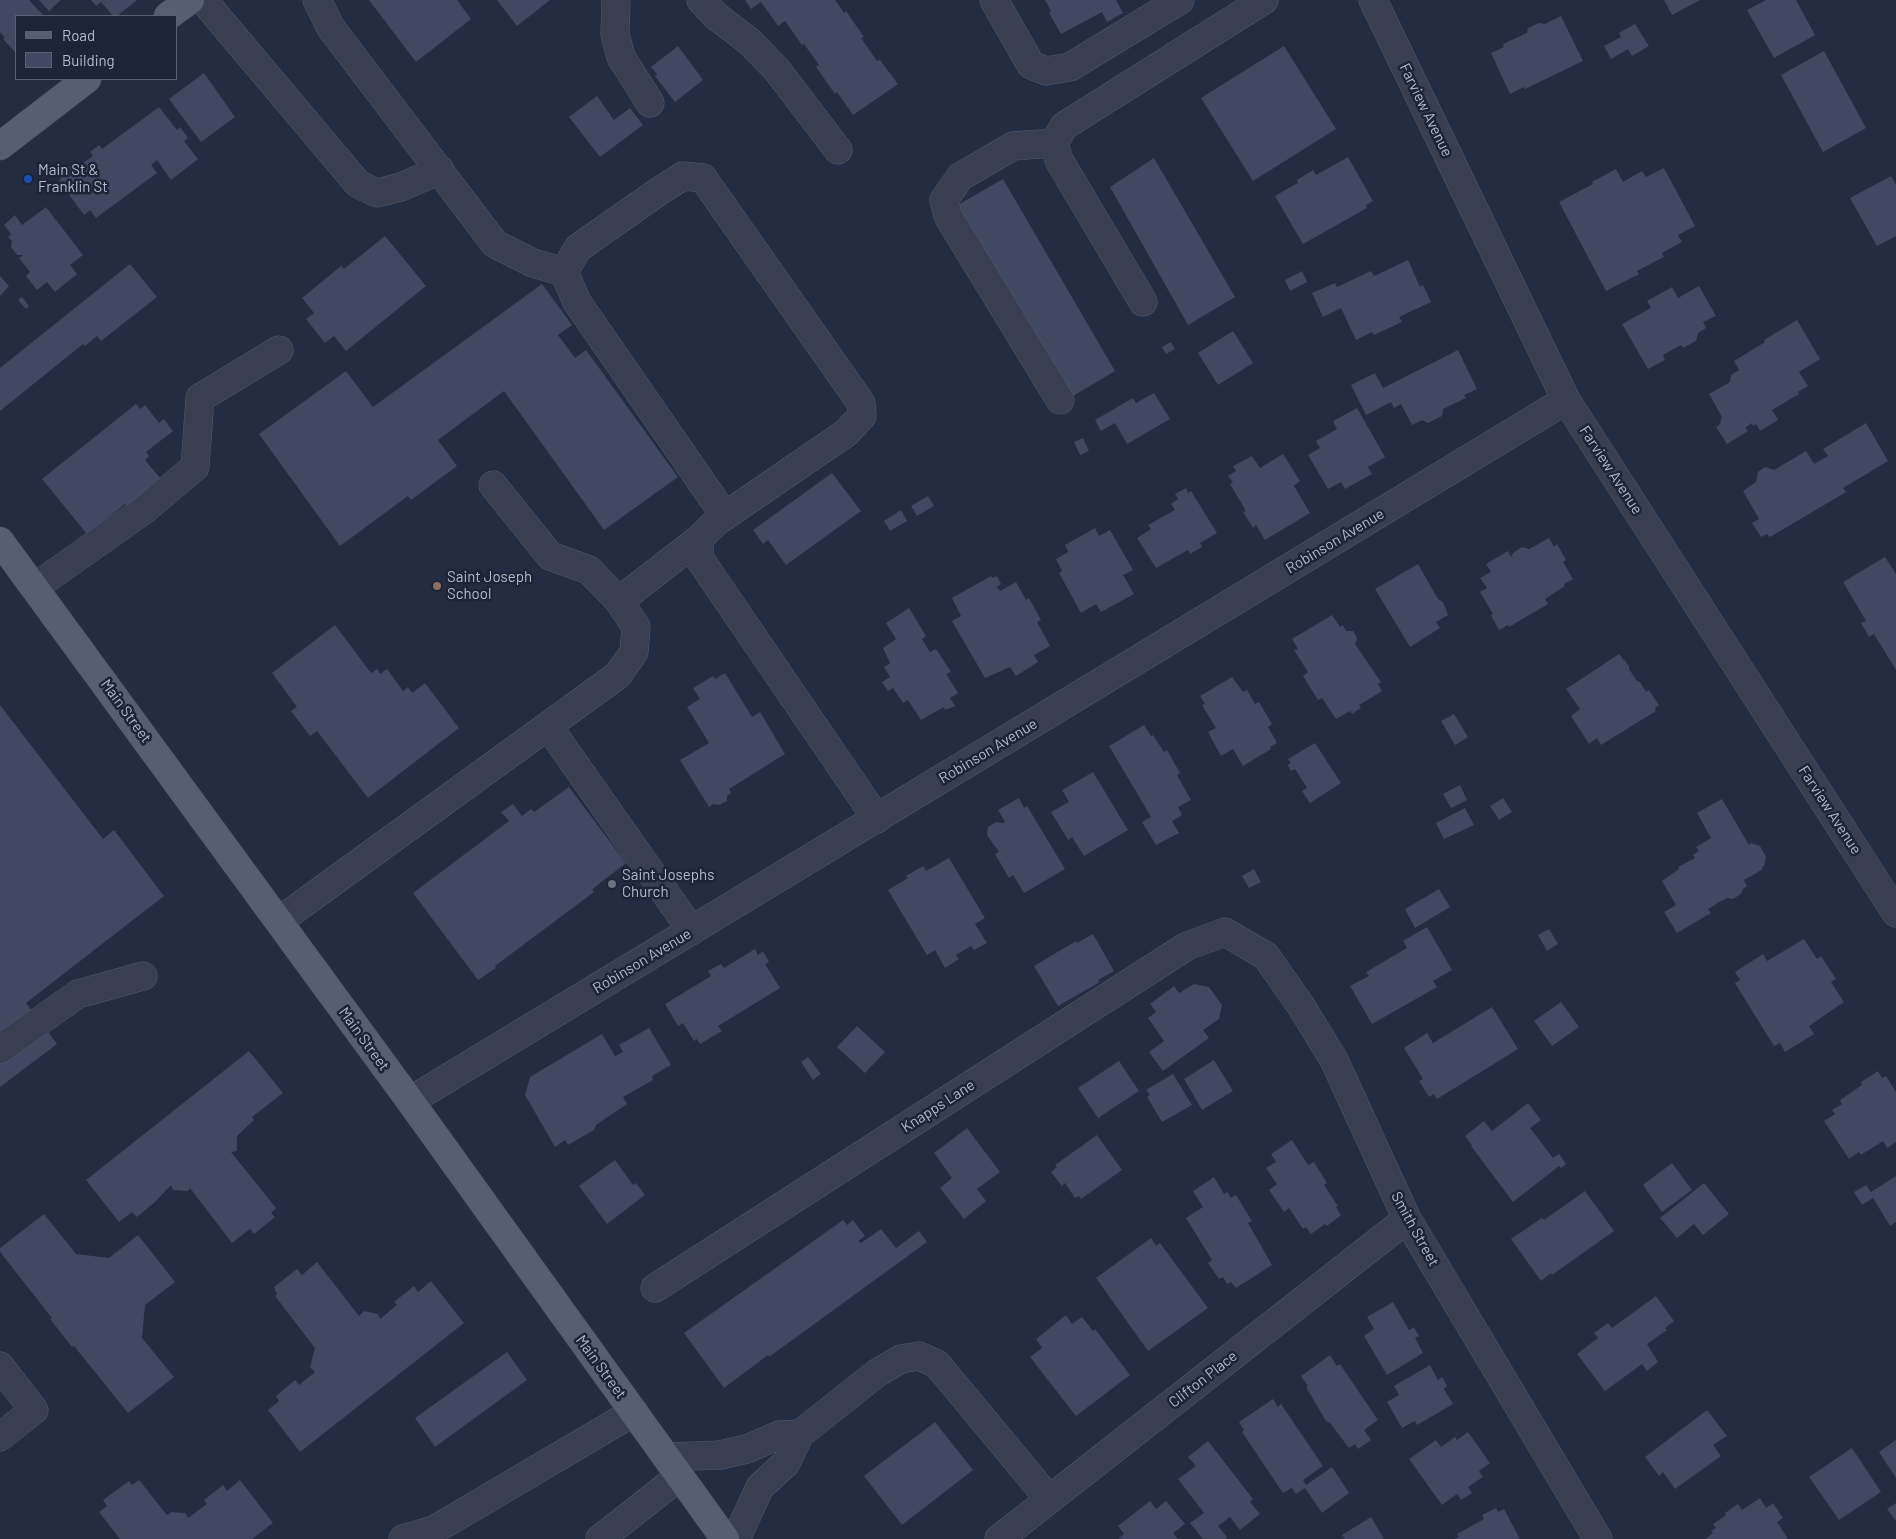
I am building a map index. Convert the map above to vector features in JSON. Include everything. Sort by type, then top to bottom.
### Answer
[{"type":"main road","points":[[169,15],[190,0]]},
{"type":"main road","points":[[0,146],[86,80]]},
{"type":"main road","name":"Main Street","points":[[0,541],[410,1101],[725,1539]]},
{"type":"street","points":[[203,0],[358,184],[377,193],[401,187],[440,170]]},
{"type":"street","points":[[317,0],[331,28],[495,244],[533,263],[564,272]]},
{"type":"street","points":[[616,0],[615,34],[621,57],[650,103]]},
{"type":"street","points":[[701,0],[716,16],[750,42],[777,70],[838,150]]},
{"type":"street","points":[[994,0],[1031,65],[1046,71],[1070,67],[1180,0]]},
{"type":"street","points":[[1144,302],[1059,160],[1054,143],[1064,126],[1264,0]]},
{"type":"street","name":"Farview Avenue","points":[[1373,0],[1566,400],[1896,913]]},
{"type":"street","points":[[1054,143],[1012,146],[960,177],[944,200],[948,216],[1060,400]]},
{"type":"street","points":[[564,272],[578,248],[658,192],[682,176],[703,178],[861,403],[862,416],[846,433],[716,522],[699,539],[619,601]]},
{"type":"street","points":[[564,272],[577,302],[726,516]]},
{"type":"street","points":[[35,588],[144,510],[195,467],[200,398],[279,350]]},
{"type":"street","name":"Robinson Avenue","points":[[410,1101],[1566,400]]},
{"type":"street","points":[[279,922],[618,674],[634,652],[636,627],[619,601],[590,570],[550,556],[493,485]]},
{"type":"street","points":[[699,539],[699,558],[877,819]]},
{"type":"street","points":[[548,726],[692,930]]},
{"type":"street","name":"Smith Street","points":[[1225,932],[1266,956],[1301,1006],[1334,1060],[1407,1219],[1598,1539]]},
{"type":"street","name":"Knapps Lane","points":[[655,1288],[1187,946],[1225,932]]},
{"type":"street","points":[[0,1049],[78,994],[143,976]]},
{"type":"street","name":"Clifton Place","points":[[999,1539],[1407,1219]]},
{"type":"street","points":[[736,1539],[760,1487],[786,1463],[800,1434],[876,1373],[901,1359],[919,1356],[937,1364],[1049,1499]]},
{"type":"street","points":[[0,1366],[34,1410],[0,1437]]},
{"type":"street","points":[[403,1539],[434,1530],[634,1412]]},
{"type":"street","points":[[600,1539],[673,1467],[747,1449],[779,1435],[800,1434]]},
{"type":"building","points":[[0,0],[29,0],[43,15],[15,15],[15,52],[3,39],[5,38],[0,32]]},
{"type":"building","points":[[39,0],[61,0],[49,11]]},
{"type":"building","points":[[91,0],[137,0],[118,15],[112,15],[101,2],[96,6]]},
{"type":"building","points":[[369,0],[457,0],[471,19],[416,62]]},
{"type":"building","points":[[497,0],[550,0],[517,26]]},
{"type":"building","points":[[745,0],[835,0],[844,13],[846,11],[864,37],[861,38],[877,61],[880,60],[898,84],[853,115],[837,92],[835,94],[816,67],[819,65],[785,21],[778,26],[761,2],[751,9]]},
{"type":"building","points":[[1045,0],[1116,0],[1123,13],[1107,22],[1102,12],[1061,34],[1049,13],[1051,11]]},
{"type":"building","points":[[1664,0],[1700,0],[1672,15]]},
{"type":"building","points":[[1766,0],[1796,0],[1815,35],[1774,58],[1747,10]]},
{"type":"building","points":[[1561,16],[1583,61],[1525,89],[1524,87],[1510,94],[1491,53],[1504,47],[1503,44],[1527,33],[1528,28],[1539,23],[1545,24]]},
{"type":"building","points":[[1635,24],[1649,46],[1632,56],[1628,49],[1611,59],[1604,46],[1621,37],[1619,33]]},
{"type":"building","points":[[678,46],[703,80],[675,102],[655,76],[657,74],[651,67]]},
{"type":"building","points":[[1284,46],[1336,129],[1253,181],[1201,98]]},
{"type":"building","points":[[1824,51],[1866,128],[1823,152],[1781,75]]},
{"type":"building","points":[[204,73],[235,117],[201,142],[169,99]]},
{"type":"building","points":[[597,96],[614,120],[630,108],[643,125],[600,157],[569,117]]},
{"type":"building","points":[[159,107],[177,130],[180,127],[188,138],[184,141],[198,159],[171,180],[157,160],[151,165],[157,173],[96,218],[90,210],[84,215],[59,181],[61,179],[58,175],[71,165],[74,169],[93,156],[90,152],[99,145],[102,149]]},
{"type":"building","points":[[1348,157],[1373,201],[1366,205],[1367,208],[1303,244],[1275,196],[1298,183],[1297,180],[1313,170],[1316,175]]},
{"type":"building","points":[[1154,158],[1235,297],[1188,325],[1110,187]]},
{"type":"building","points":[[1664,168],[1695,226],[1678,235],[1682,242],[1662,253],[1664,257],[1637,271],[1639,274],[1606,291],[1559,202],[1616,169],[1623,182],[1642,171],[1646,177]]},
{"type":"building","points":[[1891,176],[1896,184],[1896,236],[1877,246],[1850,198]]},
{"type":"building","points":[[1003,179],[1115,371],[1068,399],[956,206]]},
{"type":"building","points":[[46,207],[83,255],[70,265],[77,274],[55,292],[47,282],[37,290],[26,276],[30,272],[19,258],[23,255],[17,255],[11,247],[12,241],[8,237],[11,234],[4,225],[15,215],[22,225]]},
{"type":"building","points":[[385,236],[426,286],[346,351],[334,336],[325,343],[306,319],[314,313],[302,298],[341,266],[344,269]]},
{"type":"building","points":[[1408,260],[1420,287],[1423,285],[1431,302],[1399,317],[1402,322],[1374,335],[1372,332],[1356,340],[1341,308],[1323,317],[1312,293],[1335,283],[1337,287],[1371,271],[1374,276]]},
{"type":"building","points":[[130,264],[157,297],[101,341],[97,336],[85,346],[83,344],[0,411],[0,368]]},
{"type":"building","points":[[1302,271],[1307,282],[1290,291],[1285,280]]},
{"type":"building","points":[[0,276],[9,286],[0,296]]},
{"type":"building","points":[[542,284],[572,325],[558,335],[575,358],[586,350],[678,477],[604,530],[504,391],[438,440],[457,466],[411,500],[408,496],[340,546],[259,434],[346,371],[373,407]]},
{"type":"building","points":[[1699,286],[1716,316],[1703,322],[1706,328],[1698,333],[1696,341],[1683,348],[1681,345],[1663,355],[1665,360],[1648,369],[1622,324],[1651,308],[1647,301],[1672,287],[1678,298]]},
{"type":"building","points":[[22,297],[29,306],[26,309],[18,300]]},
{"type":"building","points":[[1797,320],[1820,359],[1799,372],[1808,386],[1798,392],[1799,394],[1772,410],[1778,420],[1760,431],[1756,424],[1753,426],[1752,423],[1745,428],[1748,431],[1727,444],[1716,427],[1720,424],[1722,417],[1709,394],[1730,382],[1731,375],[1739,370],[1734,361]]},
{"type":"building","points":[[1233,331],[1253,363],[1218,385],[1198,353]]},
{"type":"building","points":[[1171,342],[1175,349],[1166,354],[1162,347]]},
{"type":"building","points":[[1458,350],[1477,389],[1464,395],[1466,398],[1443,409],[1442,416],[1428,423],[1422,420],[1412,425],[1401,404],[1394,408],[1391,402],[1366,415],[1351,385],[1375,373],[1388,398],[1383,388]]},
{"type":"building","points":[[1154,393],[1170,419],[1127,444],[1115,423],[1101,431],[1095,420],[1133,398],[1136,403]]},
{"type":"building","points":[[136,404],[140,409],[145,405],[159,423],[164,419],[173,431],[146,452],[149,456],[145,460],[161,479],[87,534],[42,479]]},
{"type":"building","points":[[1357,408],[1385,457],[1368,467],[1372,474],[1345,489],[1341,482],[1328,489],[1308,455],[1320,448],[1316,441],[1337,429],[1333,421]]},
{"type":"building","points":[[1866,423],[1888,461],[1843,488],[1846,492],[1770,537],[1767,534],[1761,537],[1752,523],[1759,519],[1743,491],[1756,482],[1758,472],[1765,467],[1774,470],[1806,451],[1814,464],[1828,456],[1823,449]]},
{"type":"building","points":[[1083,438],[1089,451],[1080,455],[1074,442]]},
{"type":"building","points":[[1283,454],[1300,481],[1294,486],[1310,513],[1265,540],[1256,525],[1253,528],[1243,512],[1246,511],[1230,484],[1233,482],[1228,476],[1236,471],[1233,466],[1252,456],[1260,468]]},
{"type":"building","points":[[832,473],[861,511],[786,565],[768,540],[763,544],[753,530]]},
{"type":"building","points":[[1186,488],[1188,493],[1191,491],[1217,533],[1200,543],[1202,547],[1190,554],[1188,550],[1156,568],[1137,538],[1151,529],[1148,525],[1175,510],[1171,504],[1178,499],[1175,494]]},
{"type":"building","points":[[928,496],[934,506],[917,516],[911,506]]},
{"type":"building","points":[[901,510],[907,521],[890,531],[884,521]]},
{"type":"building","points":[[1095,528],[1099,536],[1110,530],[1133,570],[1123,575],[1134,594],[1101,612],[1096,604],[1081,613],[1059,573],[1062,571],[1056,559],[1068,552],[1065,545]]},
{"type":"building","points":[[1549,538],[1554,547],[1557,544],[1566,560],[1563,562],[1573,579],[1545,599],[1548,604],[1509,627],[1508,625],[1499,630],[1491,615],[1493,614],[1480,592],[1487,588],[1480,578],[1491,572],[1486,564],[1508,551],[1511,557],[1513,553],[1522,547],[1529,549]]},
{"type":"building","points":[[1885,557],[1896,574],[1896,670],[1874,634],[1869,637],[1861,623],[1866,621],[1843,582]]},
{"type":"building","points":[[1418,564],[1438,599],[1443,602],[1448,615],[1436,622],[1440,628],[1410,647],[1375,589]]},
{"type":"building","points":[[991,576],[992,578],[997,576],[1001,584],[997,587],[1000,591],[1016,582],[1026,600],[1029,598],[1041,620],[1037,622],[1050,646],[1034,655],[1038,662],[1016,676],[1010,667],[985,678],[952,621],[961,616],[952,598]]},
{"type":"building","points":[[909,608],[926,636],[922,639],[930,652],[936,649],[951,672],[946,674],[958,693],[950,698],[955,706],[945,710],[944,707],[921,720],[908,700],[903,703],[893,688],[888,691],[882,682],[890,677],[884,667],[890,663],[883,648],[896,639],[886,623]]},
{"type":"building","points":[[1332,615],[1340,627],[1343,625],[1346,631],[1353,631],[1357,638],[1355,644],[1381,682],[1378,684],[1382,691],[1359,705],[1361,708],[1352,714],[1350,711],[1336,719],[1322,698],[1318,700],[1303,676],[1308,672],[1294,650],[1298,649],[1292,639]]},
{"type":"building","points":[[335,625],[371,673],[377,669],[380,674],[387,669],[403,691],[408,687],[412,693],[425,683],[459,728],[368,798],[317,731],[310,736],[291,711],[297,707],[272,673]]},
{"type":"building","points":[[1619,654],[1629,666],[1637,681],[1640,682],[1646,692],[1649,690],[1659,705],[1655,708],[1656,711],[1601,745],[1597,738],[1589,744],[1571,716],[1580,709],[1566,689]]},
{"type":"building","points":[[725,673],[752,717],[760,712],[785,754],[729,789],[731,793],[727,796],[727,801],[719,805],[713,804],[709,807],[680,760],[709,743],[687,707],[700,699],[693,688],[713,676],[715,679]]},
{"type":"building","points":[[1232,677],[1243,692],[1247,690],[1255,704],[1259,702],[1272,724],[1268,727],[1277,743],[1270,747],[1271,749],[1243,766],[1233,749],[1221,756],[1208,732],[1216,728],[1202,705],[1205,704],[1200,696]]},
{"type":"building","points":[[0,705],[103,839],[114,830],[164,896],[26,1003],[57,1044],[0,1087]]},
{"type":"building","points":[[1454,714],[1468,737],[1455,745],[1441,721]]},
{"type":"building","points":[[1144,725],[1164,752],[1167,750],[1180,773],[1177,775],[1191,800],[1178,807],[1182,815],[1172,821],[1179,833],[1156,845],[1142,822],[1151,817],[1109,746]]},
{"type":"building","points":[[1315,743],[1341,783],[1310,803],[1302,791],[1307,788],[1295,769],[1291,771],[1288,765],[1291,763],[1288,759]]},
{"type":"building","points":[[1093,772],[1128,830],[1084,856],[1072,837],[1068,840],[1051,812],[1069,802],[1062,790]]},
{"type":"building","points":[[1460,785],[1467,800],[1451,808],[1443,794]]},
{"type":"building","points":[[569,787],[626,863],[595,887],[592,890],[594,892],[478,980],[413,893],[509,821],[501,812],[513,804],[522,816],[531,809],[534,812]]},
{"type":"building","points":[[1019,798],[1024,808],[1027,806],[1065,869],[1024,893],[1013,875],[1009,878],[995,854],[999,852],[987,835],[988,827],[996,822],[1005,822],[998,810]]},
{"type":"building","points":[[1503,798],[1512,812],[1499,820],[1490,806]]},
{"type":"building","points":[[1722,799],[1749,845],[1751,843],[1760,846],[1766,857],[1763,869],[1744,880],[1747,886],[1741,894],[1733,899],[1727,898],[1721,901],[1708,909],[1711,913],[1677,933],[1664,912],[1676,905],[1662,881],[1679,869],[1678,867],[1695,858],[1693,855],[1699,851],[1696,847],[1711,838],[1697,813]]},
{"type":"building","points":[[1465,808],[1474,825],[1444,839],[1436,823]]},
{"type":"building","points":[[949,858],[985,918],[975,924],[987,943],[974,950],[971,946],[956,955],[959,959],[945,968],[935,950],[927,955],[888,890],[923,866],[926,871]]},
{"type":"building","points":[[1254,869],[1261,882],[1249,888],[1242,876]]},
{"type":"building","points":[[1439,889],[1450,907],[1415,928],[1405,909]]},
{"type":"building","points":[[1427,927],[1452,970],[1433,981],[1437,987],[1372,1024],[1350,986],[1369,976],[1366,972],[1407,948],[1403,941]]},
{"type":"building","points":[[1549,929],[1558,944],[1547,951],[1538,935]]},
{"type":"building","points":[[1093,934],[1114,971],[1098,980],[1100,982],[1058,1006],[1034,966],[1076,941],[1077,943]]},
{"type":"building","points":[[1804,939],[1817,959],[1821,956],[1836,979],[1831,982],[1844,1002],[1809,1026],[1814,1034],[1785,1052],[1780,1043],[1774,1046],[1759,1022],[1735,983],[1740,980],[1735,972],[1763,954],[1767,961]]},
{"type":"building","points":[[755,949],[758,955],[763,951],[769,962],[765,964],[780,988],[718,1026],[722,1031],[700,1044],[697,1039],[694,1041],[683,1023],[678,1026],[665,1004],[711,976],[708,971],[721,964],[724,968]]},
{"type":"building","points":[[1194,984],[1209,987],[1222,1005],[1219,1019],[1203,1030],[1209,1038],[1163,1071],[1149,1052],[1164,1041],[1148,1018],[1156,1012],[1150,1004],[1174,986],[1179,993]]},
{"type":"building","points":[[1561,1002],[1579,1027],[1552,1046],[1534,1021]]},
{"type":"building","points":[[1492,1007],[1518,1049],[1437,1099],[1434,1094],[1429,1097],[1419,1081],[1423,1079],[1404,1048],[1427,1033],[1433,1043]]},
{"type":"building","points":[[857,1026],[885,1052],[865,1073],[837,1047]]},
{"type":"building","points":[[649,1028],[671,1065],[652,1076],[653,1080],[623,1097],[627,1104],[596,1125],[594,1130],[568,1145],[565,1140],[555,1147],[525,1095],[530,1077],[602,1034],[615,1056],[623,1052],[619,1045]]},
{"type":"building","points":[[249,1051],[283,1093],[252,1117],[254,1120],[237,1136],[237,1151],[231,1152],[276,1208],[271,1213],[275,1217],[254,1234],[250,1229],[232,1243],[190,1188],[188,1191],[173,1190],[171,1185],[137,1217],[132,1212],[119,1222],[86,1180]]},
{"type":"building","points":[[808,1057],[821,1074],[813,1080],[801,1062]]},
{"type":"building","points":[[1214,1060],[1233,1091],[1202,1110],[1184,1079]]},
{"type":"building","points":[[1119,1061],[1139,1091],[1098,1118],[1078,1088]]},
{"type":"building","points":[[1878,1071],[1882,1078],[1886,1076],[1896,1092],[1896,1142],[1887,1148],[1883,1141],[1861,1155],[1859,1152],[1849,1159],[1824,1121],[1835,1114],[1832,1110],[1842,1104],[1840,1100],[1862,1085],[1861,1082]]},
{"type":"building","points":[[1173,1074],[1192,1105],[1162,1122],[1147,1097],[1150,1095],[1146,1090]]},
{"type":"building","points":[[1528,1103],[1541,1120],[1530,1128],[1553,1158],[1559,1154],[1566,1164],[1561,1168],[1559,1166],[1513,1202],[1465,1136],[1484,1121],[1492,1131]]},
{"type":"building","points":[[967,1128],[1000,1172],[977,1189],[986,1201],[964,1219],[940,1188],[952,1178],[934,1153]]},
{"type":"building","points":[[1097,1135],[1122,1170],[1081,1199],[1079,1196],[1075,1198],[1065,1183],[1062,1186],[1051,1172],[1057,1167],[1055,1165]]},
{"type":"building","points":[[1292,1140],[1308,1165],[1314,1162],[1327,1183],[1324,1185],[1338,1206],[1336,1207],[1341,1215],[1327,1226],[1325,1224],[1311,1234],[1306,1227],[1303,1229],[1289,1208],[1284,1212],[1269,1190],[1277,1184],[1266,1168],[1276,1162],[1271,1154]]},
{"type":"building","points":[[615,1160],[633,1185],[636,1183],[645,1195],[607,1224],[579,1186]]},
{"type":"building","points":[[1672,1163],[1692,1190],[1662,1212],[1643,1185]]},
{"type":"building","points":[[1896,1176],[1896,1222],[1890,1226],[1873,1198],[1862,1205],[1854,1192],[1866,1185],[1871,1192]]},
{"type":"building","points":[[1214,1177],[1224,1194],[1227,1192],[1231,1198],[1236,1195],[1252,1221],[1248,1223],[1272,1265],[1236,1288],[1231,1282],[1227,1284],[1223,1277],[1219,1279],[1208,1263],[1212,1260],[1186,1218],[1203,1207],[1193,1191]]},
{"type":"building","points":[[1704,1183],[1729,1214],[1703,1235],[1694,1224],[1677,1238],[1660,1218]]},
{"type":"building","points":[[1585,1191],[1614,1231],[1541,1281],[1511,1239],[1542,1218],[1544,1220]]},
{"type":"building","points":[[44,1214],[76,1254],[109,1258],[138,1235],[175,1282],[145,1305],[142,1338],[174,1377],[128,1413],[74,1346],[72,1347],[50,1319],[52,1318],[0,1252],[0,1248]]},
{"type":"building","points":[[843,1220],[847,1225],[853,1220],[865,1236],[858,1241],[861,1243],[881,1229],[896,1248],[919,1231],[927,1242],[724,1388],[684,1333]]},
{"type":"building","points":[[1151,1238],[1156,1246],[1160,1243],[1208,1308],[1148,1351],[1096,1278]]},
{"type":"building","points":[[317,1262],[359,1316],[364,1311],[378,1314],[380,1319],[397,1305],[394,1302],[414,1286],[418,1292],[431,1281],[464,1323],[300,1452],[268,1410],[279,1401],[276,1396],[295,1380],[299,1385],[315,1372],[310,1367],[315,1348],[275,1296],[277,1294],[274,1287],[297,1269],[302,1275]]},
{"type":"building","points":[[1656,1296],[1674,1321],[1665,1328],[1667,1330],[1647,1344],[1658,1362],[1647,1371],[1642,1364],[1605,1391],[1577,1354],[1598,1338],[1594,1333],[1608,1323],[1612,1328]]},
{"type":"building","points":[[1393,1302],[1409,1330],[1414,1327],[1419,1336],[1415,1338],[1423,1353],[1387,1375],[1364,1336],[1374,1329],[1367,1317]]},
{"type":"building","points":[[1066,1315],[1072,1324],[1082,1317],[1093,1331],[1095,1329],[1130,1375],[1076,1416],[1030,1357],[1042,1348],[1036,1339]]},
{"type":"building","points":[[507,1352],[527,1380],[435,1447],[415,1418]]},
{"type":"building","points":[[1330,1355],[1337,1366],[1340,1364],[1378,1420],[1364,1430],[1371,1440],[1358,1449],[1355,1444],[1349,1448],[1330,1423],[1326,1421],[1301,1376]]},
{"type":"building","points":[[1430,1365],[1438,1380],[1442,1377],[1447,1386],[1444,1389],[1453,1404],[1417,1425],[1415,1421],[1402,1428],[1387,1402],[1399,1395],[1394,1386]]},
{"type":"building","points":[[1273,1399],[1278,1407],[1281,1404],[1323,1466],[1303,1480],[1306,1485],[1332,1467],[1349,1493],[1322,1513],[1305,1488],[1296,1494],[1292,1488],[1283,1493],[1242,1432],[1244,1430],[1239,1422]]},
{"type":"building","points":[[1707,1410],[1727,1436],[1713,1445],[1721,1456],[1675,1489],[1663,1472],[1659,1476],[1645,1457]]},
{"type":"building","points":[[935,1422],[973,1470],[902,1525],[864,1476]]},
{"type":"building","points":[[1468,1432],[1490,1463],[1479,1471],[1483,1477],[1468,1487],[1472,1493],[1461,1500],[1457,1494],[1442,1505],[1409,1459],[1436,1440],[1441,1447],[1455,1437],[1457,1440]]},
{"type":"building","points":[[1896,1440],[1896,1478],[1879,1452]]},
{"type":"building","points":[[1208,1441],[1253,1499],[1250,1502],[1260,1514],[1240,1530],[1230,1517],[1218,1526],[1227,1537],[1225,1539],[1203,1539],[1190,1523],[1204,1513],[1178,1479],[1196,1466],[1188,1457]]},
{"type":"building","points":[[1852,1448],[1881,1492],[1839,1520],[1809,1477]]},
{"type":"building","points":[[139,1480],[167,1515],[171,1512],[185,1513],[188,1518],[207,1504],[204,1500],[223,1485],[227,1491],[240,1480],[273,1523],[252,1539],[120,1539],[99,1512],[107,1506],[103,1500],[129,1481],[132,1485]]},
{"type":"building","points":[[1760,1498],[1766,1508],[1773,1503],[1783,1518],[1777,1522],[1788,1539],[1705,1539],[1716,1528],[1713,1524],[1726,1515],[1725,1513],[1738,1504],[1742,1510]]},
{"type":"building","points":[[1150,1501],[1156,1509],[1166,1501],[1185,1524],[1173,1533],[1178,1539],[1118,1539],[1124,1534],[1118,1526]]},
{"type":"building","points":[[1896,1503],[1896,1521],[1887,1509]]},
{"type":"building","points":[[1496,1508],[1498,1512],[1504,1509],[1520,1539],[1455,1539],[1459,1537],[1457,1534],[1484,1519],[1482,1515]]},
{"type":"building","points":[[1371,1517],[1384,1539],[1345,1539],[1342,1535]]},
{"type":"place","name":"Main St & Franklin St","points":[[28,179]]},
{"type":"place","name":"Saint Joseph School","points":[[437,586]]},
{"type":"place","name":"Saint Josephs Church","points":[[612,884]]}]
